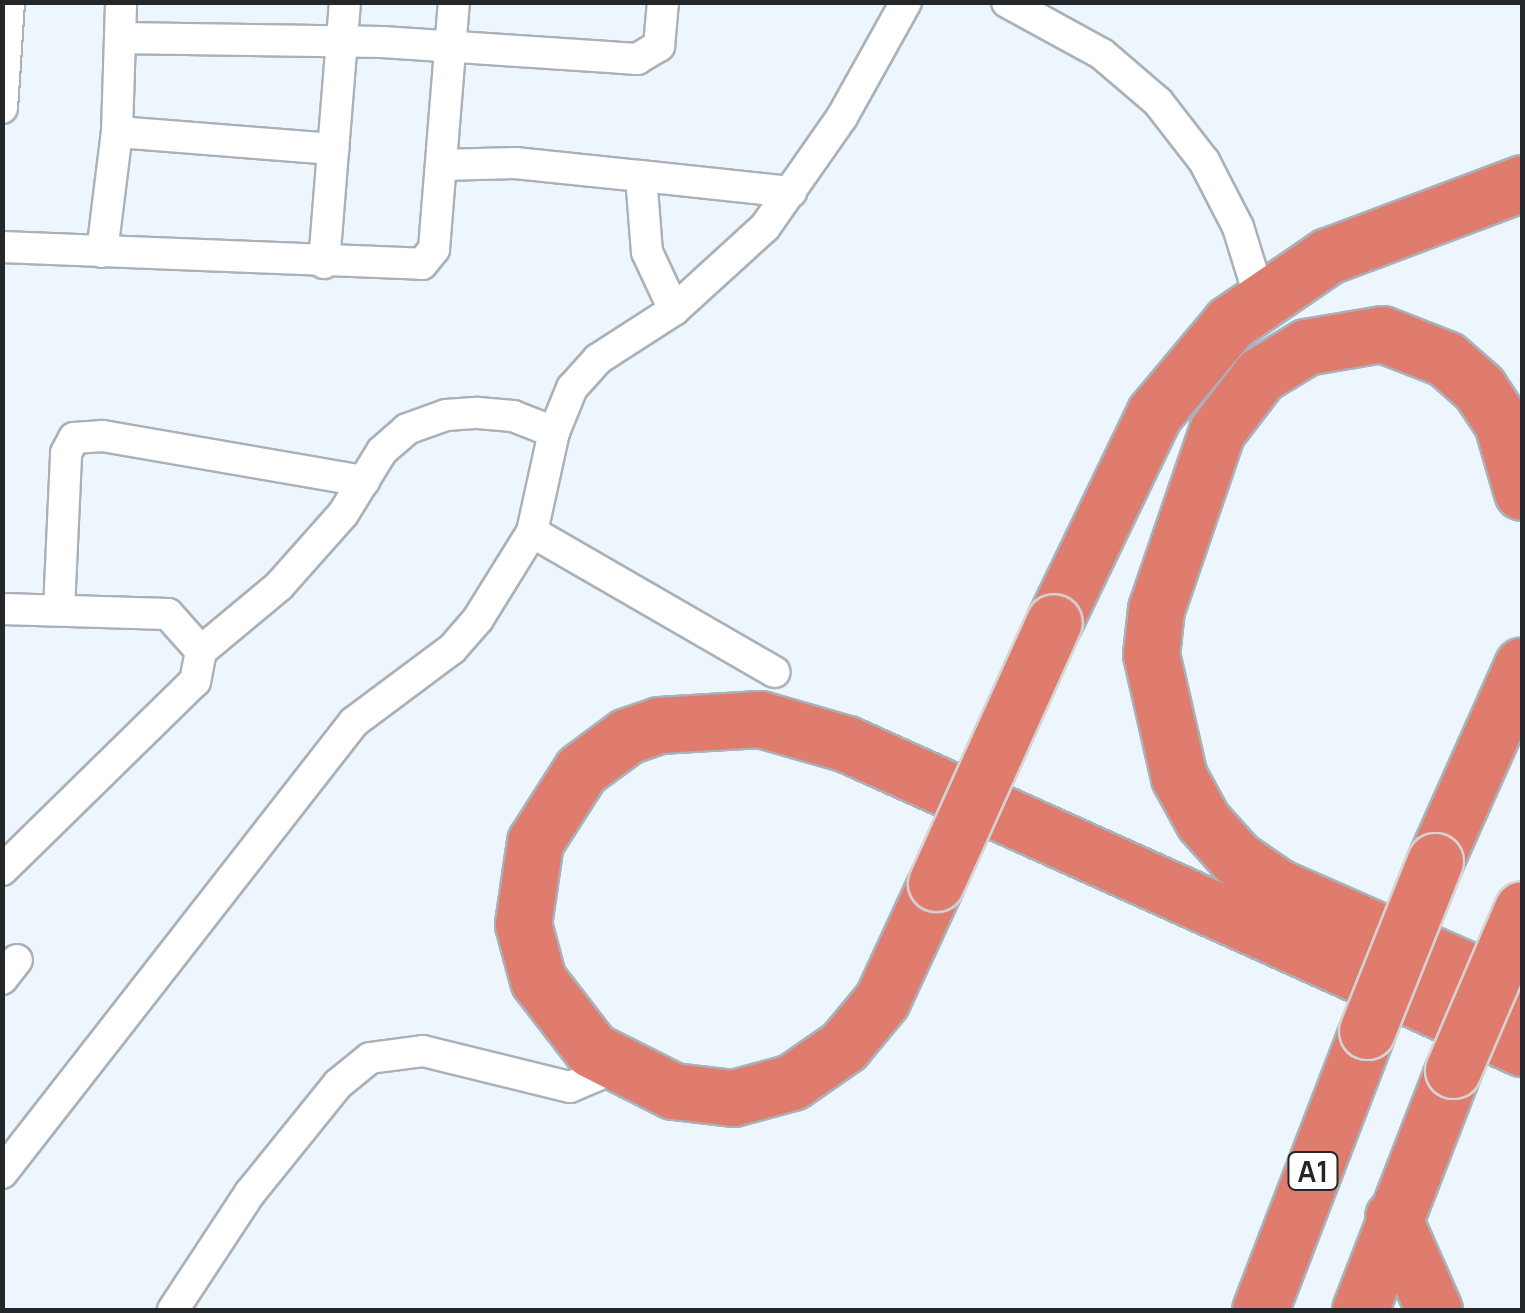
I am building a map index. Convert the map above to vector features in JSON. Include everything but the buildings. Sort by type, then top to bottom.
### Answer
[{"type":"highway","points":[[1522,184],[1364,240],[1260,298],[1202,351],[1154,414],[1054,622],[936,884],[882,1000],[844,1046],[792,1082],[763,1095],[703,1097],[616,1067],[571,1029],[538,980],[523,924],[527,869],[547,816],[581,770],[627,736],[692,719],[760,718],[819,732],[1385,987],[1522,1048]]},
{"type":"highway","points":[[1522,492],[1502,423],[1464,374],[1404,339],[1382,334],[1331,339],[1282,359],[1228,410],[1156,609],[1151,654],[1159,710],[1179,777],[1203,821],[1256,874],[1385,987],[1522,994]]},
{"type":"highway","name":"A1","points":[[1260,1310],[1435,861],[1522,666]]},
{"type":"highway","points":[[1369,1302],[1393,1216],[1522,909]]},
{"type":"highway","points":[[1393,1216],[1434,1310]]},
{"type":"street","points":[[2,108],[9,2]]},
{"type":"street","points":[[102,252],[117,132],[120,2]]},
{"type":"street","points":[[324,264],[344,2]]},
{"type":"street","points":[[2,246],[324,264],[412,266],[429,258],[442,165],[454,2]]},
{"type":"street","points":[[120,38],[342,41],[637,59],[659,46],[664,2]]},
{"type":"street","points":[[2,1173],[354,722],[452,649],[511,574],[532,532],[554,432],[572,388],[598,359],[674,310],[765,227],[791,192],[906,2]]},
{"type":"street","points":[[1007,2],[1102,54],[1158,102],[1204,161],[1238,227],[1260,298]]},
{"type":"street","points":[[117,132],[333,149]]},
{"type":"street","points":[[442,165],[515,163],[791,192]]},
{"type":"street","points":[[641,176],[647,252],[674,310]]},
{"type":"street","points":[[2,870],[194,681],[201,651],[279,586],[407,430],[446,415],[512,416],[554,432]]},
{"type":"street","points":[[59,610],[66,453],[74,438],[102,436],[364,481]]},
{"type":"street","points":[[532,532],[774,672]]},
{"type":"street","points":[[2,608],[168,614],[201,651]]},
{"type":"street","points":[[173,1310],[250,1193],[338,1084],[370,1058],[442,1054],[570,1086],[616,1067]]}]
